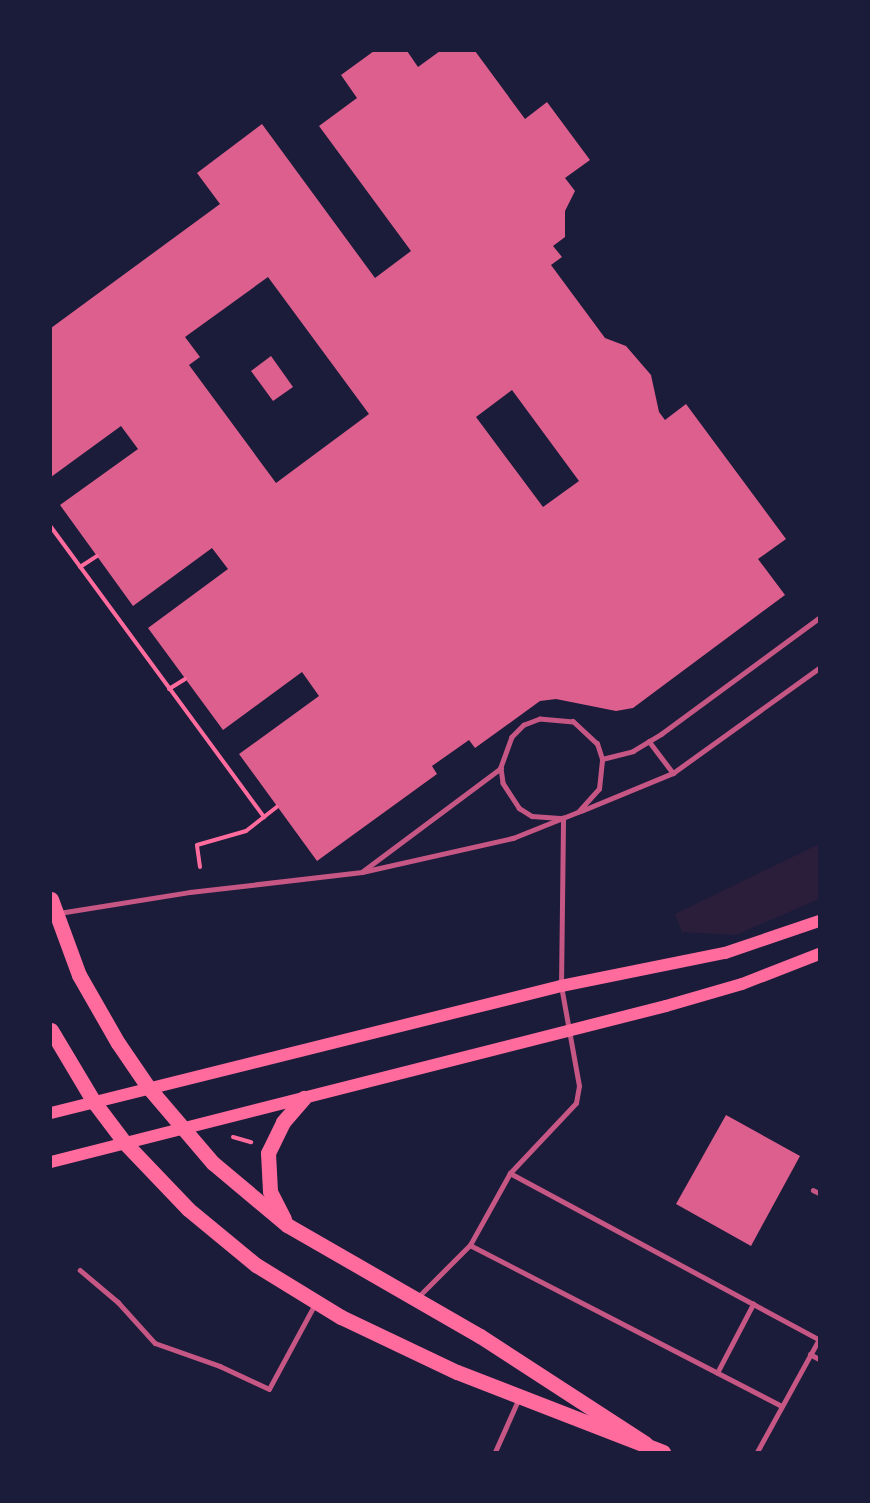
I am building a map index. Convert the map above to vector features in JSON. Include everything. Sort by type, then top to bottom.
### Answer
[{"type":"main road","points":[[54,906],[79,975],[148,1088],[213,1163],[287,1225],[480,1336],[645,1443]]},
{"type":"main road","points":[[51,1113],[561,986],[725,953],[819,921]]},
{"type":"main road","points":[[51,1162],[567,1031],[742,984],[819,954]]},
{"type":"main road","points":[[51,1030],[94,1102],[125,1143],[213,1230],[256,1265],[316,1302],[457,1371],[663,1452]]},
{"type":"main road","points":[[287,1225],[270,1191],[268,1153],[283,1122],[304,1098]]},
{"type":"lane","points":[[602,759],[633,751],[649,741],[819,618]]},
{"type":"lane","points":[[54,906],[362,872],[513,838],[673,773],[819,668]]},
{"type":"lane","points":[[563,818],[548,820],[519,808],[503,783],[501,768],[512,737],[524,725],[540,719],[573,722],[587,731],[602,759],[599,789],[578,812]]},
{"type":"lane","points":[[649,741],[673,773]]},
{"type":"lane","points":[[362,872],[501,768]]},
{"type":"lane","points":[[415,1300],[470,1245],[510,1173],[576,1103],[579,1086],[567,1031],[561,986],[563,818]]},
{"type":"lane","points":[[510,1173],[819,1339],[757,1452]]},
{"type":"lane","points":[[813,1190],[819,1194]]},
{"type":"lane","points":[[470,1245],[782,1406]]},
{"type":"lane","points":[[80,1270],[117,1302],[154,1343],[220,1366],[269,1389],[316,1302]]},
{"type":"lane","points":[[717,1373],[753,1304]]},
{"type":"lane","points":[[810,1354],[819,1359]]},
{"type":"lane","points":[[495,1452],[520,1395]]},
{"type":"path","points":[[51,527],[264,817]]},
{"type":"path","points":[[80,567],[97,556]]},
{"type":"path","points":[[169,689],[185,679]]},
{"type":"path","points":[[200,867],[197,845],[226,839],[277,807]]},
{"type":"path","points":[[223,1134],[255,1143]]},
{"type":"shaded area","points":[[819,844],[819,899],[736,935],[682,932],[675,914]]},
{"type":"building","points":[[374,51],[407,51],[418,67],[440,51],[475,51],[525,119],[547,102],[590,160],[565,178],[575,191],[565,211],[565,237],[553,246],[562,257],[551,265],[605,338],[626,346],[651,375],[659,412],[665,420],[686,404],[786,539],[758,559],[785,595],[633,708],[616,711],[556,699],[540,701],[475,748],[469,740],[432,766],[437,774],[317,861],[239,754],[319,696],[302,672],[223,730],[148,628],[228,569],[212,548],[133,606],[60,505],[138,449],[121,426],[51,477],[51,328],[220,204],[197,173],[262,124],[375,278],[411,251],[319,126],[357,98],[341,75]],"holes":[[[268,277],[369,414],[276,483],[189,365],[200,357],[185,337]],[[512,390],[579,481],[543,507],[476,417]]]},
{"type":"building","points":[[271,356],[293,387],[273,401],[251,371]]},
{"type":"building","points":[[726,1115],[800,1156],[751,1246],[676,1204]]}]
